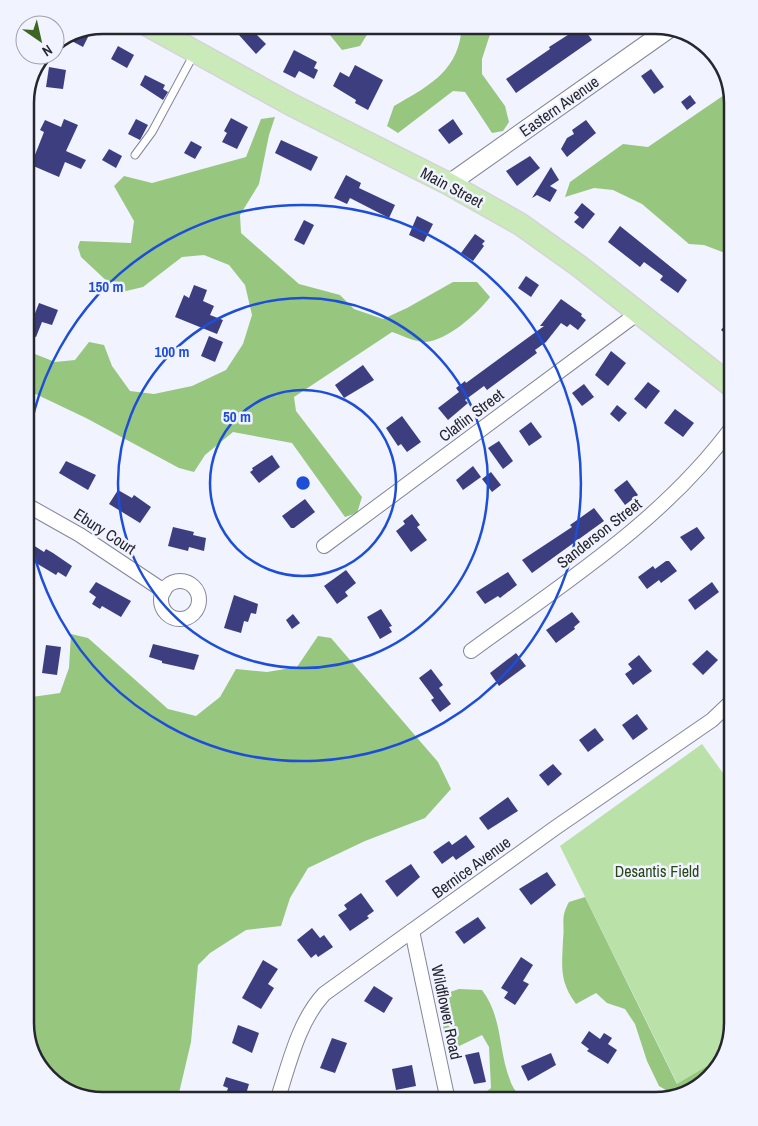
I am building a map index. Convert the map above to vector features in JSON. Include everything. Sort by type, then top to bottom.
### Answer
[{"type":"main road","name":"Main Street","points":[[163,34],[290,104],[448,184],[534,234],[724,380]]},
{"type":"street","name":"Eastern Avenue","points":[[448,184],[661,34]]},
{"type":"street","name":"Claflin Street","points":[[324,546],[638,313]]},
{"type":"street","name":"Sanderson Street","points":[[471,651],[603,554],[654,513],[696,471],[724,437]]},
{"type":"street","name":"Ebury Court","points":[[34,509],[80,535],[164,591]]},
{"type":"street","name":"Bernice Avenue","points":[[280,1092],[298,1039],[318,1000],[555,828],[712,720],[724,709]]},
{"type":"street","name":"Wildflower Road","points":[[412,931],[446,1092]]},
{"type":"lane","points":[[135,155],[152,132],[196,52]]},
{"type":"green space","points":[[329,34],[367,34],[360,46],[342,50]]},
{"type":"green space","points":[[461,34],[490,34],[482,59],[482,74],[505,106],[509,122],[503,131],[492,133],[465,92],[453,91],[398,133],[387,126],[394,106],[428,86],[437,78],[453,59]]},
{"type":"green space","points":[[724,95],[724,253],[704,245],[689,244],[642,204],[613,190],[594,188],[565,197],[570,182],[623,144],[648,147]]},
{"type":"green space","points":[[275,117],[269,135],[259,184],[240,215],[241,233],[299,284],[340,295],[354,309],[383,319],[453,282],[477,282],[490,297],[470,318],[443,337],[421,342],[392,332],[294,397],[296,411],[362,497],[357,513],[345,517],[292,443],[233,432],[205,455],[194,472],[179,468],[86,418],[34,393],[34,354],[55,362],[75,360],[89,342],[104,345],[112,366],[130,391],[154,394],[192,386],[226,370],[243,344],[252,315],[245,285],[229,265],[204,255],[182,257],[143,287],[126,291],[111,285],[81,257],[78,247],[80,241],[131,243],[134,221],[114,186],[124,176],[152,183],[246,157],[261,119]]},
{"type":"green space","points":[[71,634],[88,638],[168,709],[196,716],[220,697],[236,669],[267,672],[297,667],[318,636],[331,638],[438,762],[451,789],[425,818],[365,841],[308,868],[290,898],[281,926],[246,930],[210,953],[198,965],[191,1042],[179,1092],[98,1092],[81,1089],[68,1083],[54,1072],[43,1058],[36,1041],[34,1032],[34,697],[60,693],[69,668]]},
{"type":"green space","name":"Desantis Field","points":[[702,744],[724,775],[724,1032],[719,1050],[710,1065],[678,1085],[560,846]]},
{"type":"green space","points":[[585,897],[677,1084],[711,1064],[690,1083],[668,1091],[659,1086],[647,1061],[635,1024],[625,1009],[607,1003],[596,993],[576,1004],[567,988],[563,974],[564,917],[569,902]]},
{"type":"green space","points":[[459,989],[482,990],[494,1012],[506,1069],[516,1092],[486,1092],[491,1088],[489,1047],[482,1035],[449,1051],[439,1010],[441,995]]},
{"type":"building","points":[[238,34],[256,34],[266,44],[256,54]]},
{"type":"building","points":[[569,34],[588,34],[592,40],[516,93],[506,79],[550,49],[549,47]]},
{"type":"building","points":[[89,35],[83,47],[72,41]]},
{"type":"building","points":[[118,46],[134,55],[127,68],[111,59]]},
{"type":"building","points":[[294,50],[317,62],[314,68],[318,70],[314,79],[299,71],[295,78],[283,72]]},
{"type":"building","points":[[355,65],[383,80],[368,110],[355,103],[356,100],[333,86],[340,72],[349,77]]},
{"type":"building","points":[[49,67],[66,70],[63,89],[46,87]]},
{"type":"building","points":[[651,69],[664,87],[654,94],[641,76]]},
{"type":"building","points":[[145,75],[165,85],[163,89],[168,92],[163,100],[140,85]]},
{"type":"building","points":[[690,95],[696,103],[687,110],[681,102]]},
{"type":"building","points":[[231,118],[248,127],[237,149],[222,142],[227,133],[224,131]]},
{"type":"building","points":[[64,119],[78,125],[66,151],[86,160],[81,169],[65,162],[59,177],[34,166],[34,157],[44,132],[40,130],[45,120],[61,127]]},
{"type":"building","points":[[136,119],[148,125],[140,140],[128,134]]},
{"type":"building","points":[[453,119],[463,134],[449,144],[438,130]]},
{"type":"building","points":[[586,120],[596,133],[567,157],[561,149],[567,138],[574,134],[572,130]]},
{"type":"building","points":[[281,140],[318,157],[311,171],[275,153]]},
{"type":"building","points":[[191,141],[202,147],[195,159],[184,153]]},
{"type":"building","points":[[109,149],[122,156],[116,168],[102,160]]},
{"type":"building","points":[[530,156],[540,168],[517,186],[506,171]]},
{"type":"building","points":[[551,167],[559,180],[550,186],[557,190],[550,202],[537,195],[532,198]]},
{"type":"building","points":[[346,175],[361,183],[359,188],[395,205],[389,218],[350,198],[347,204],[334,198]]},
{"type":"building","points":[[582,203],[595,214],[583,229],[574,222],[579,217],[574,213]]},
{"type":"building","points":[[417,216],[433,224],[424,242],[409,235]]},
{"type":"building","points":[[304,220],[314,225],[304,245],[294,240]]},
{"type":"building","points":[[620,226],[687,280],[678,293],[660,280],[663,276],[644,262],[640,267],[608,242]]},
{"type":"building","points":[[475,234],[485,241],[482,244],[484,246],[473,261],[461,253]]},
{"type":"building","points":[[526,276],[539,285],[531,297],[518,288]]},
{"type":"building","points":[[194,285],[207,290],[203,301],[214,306],[210,315],[223,320],[217,334],[175,317],[184,295],[189,298]]},
{"type":"building","points":[[561,299],[582,314],[581,316],[586,320],[578,330],[570,324],[567,327],[561,323],[546,342],[535,350],[537,353],[487,390],[484,386],[465,400],[468,403],[448,420],[438,408],[459,392],[456,388],[465,381],[466,383],[544,326],[540,326]]},
{"type":"building","points":[[39,303],[58,310],[52,325],[42,322],[36,337],[34,336],[34,316]]},
{"type":"building","points":[[209,336],[223,342],[215,362],[201,356]]},
{"type":"building","points":[[611,351],[626,363],[608,386],[595,375]]},
{"type":"building","points":[[363,365],[374,380],[344,398],[335,385]]},
{"type":"building","points":[[648,382],[660,391],[646,409],[634,399]]},
{"type":"building","points":[[584,384],[594,397],[582,406],[572,393]]},
{"type":"building","points":[[617,405],[627,413],[619,422],[610,414]]},
{"type":"building","points":[[675,409],[694,423],[683,437],[664,423]]},
{"type":"building","points":[[402,416],[421,442],[407,452],[401,444],[398,446],[386,428]]},
{"type":"building","points":[[531,422],[542,437],[529,446],[519,431]]},
{"type":"building","points":[[499,441],[513,461],[503,469],[488,448]]},
{"type":"building","points":[[272,455],[280,467],[259,483],[250,472],[253,470],[252,468]]},
{"type":"building","points":[[66,461],[96,475],[88,490],[59,473]]},
{"type":"building","points":[[473,466],[481,477],[463,490],[456,480]]},
{"type":"building","points":[[491,472],[501,485],[492,492],[482,479]]},
{"type":"building","points":[[627,480],[638,495],[625,505],[614,490]]},
{"type":"building","points":[[118,490],[132,498],[134,495],[151,507],[140,523],[109,504]]},
{"type":"building","points":[[305,499],[315,512],[294,528],[291,528],[282,516]]},
{"type":"building","points":[[594,508],[604,521],[532,573],[522,560],[572,527],[570,525]]},
{"type":"building","points":[[412,514],[420,525],[417,527],[427,540],[411,552],[396,531],[405,524],[403,521]]},
{"type":"building","points":[[173,527],[194,532],[193,535],[206,538],[204,551],[189,547],[188,551],[168,546]]},
{"type":"building","points":[[697,527],[705,538],[691,551],[680,537]]},
{"type":"building","points":[[34,546],[44,552],[46,549],[72,566],[66,577],[58,572],[56,575],[34,562]]},
{"type":"building","points":[[669,561],[677,571],[661,583],[659,580],[647,589],[638,577],[653,566],[655,569]]},
{"type":"building","points":[[346,570],[356,583],[345,592],[348,596],[337,604],[324,586]]},
{"type":"building","points":[[508,572],[517,585],[500,598],[498,596],[485,604],[476,592]]},
{"type":"building","points":[[96,582],[131,601],[121,617],[102,606],[100,609],[92,604],[96,597],[89,592]]},
{"type":"building","points":[[712,582],[719,592],[695,610],[688,600]]},
{"type":"building","points":[[234,595],[258,604],[256,614],[251,613],[248,622],[244,621],[241,633],[224,628]]},
{"type":"building","points":[[381,609],[392,626],[389,627],[392,632],[380,639],[367,617]]},
{"type":"building","points":[[572,612],[580,622],[574,627],[575,629],[556,643],[546,630]]},
{"type":"building","points":[[293,614],[300,623],[292,629],[286,620]]},
{"type":"building","points":[[153,644],[199,655],[194,670],[162,663],[162,661],[149,657]]},
{"type":"building","points":[[46,645],[61,647],[57,675],[42,673]]},
{"type":"building","points":[[707,650],[718,660],[703,675],[692,664]]},
{"type":"building","points":[[516,653],[526,666],[499,686],[490,673]]},
{"type":"building","points":[[639,655],[652,671],[633,685],[625,674],[632,669],[628,664]]},
{"type":"building","points":[[431,669],[443,685],[439,688],[451,704],[440,712],[431,700],[434,698],[419,678]]},
{"type":"building","points":[[637,714],[648,729],[633,740],[622,725]]},
{"type":"building","points":[[595,728],[604,740],[588,752],[579,740]]},
{"type":"building","points":[[553,764],[562,774],[548,786],[539,775]]},
{"type":"building","points":[[508,797],[518,811],[488,830],[479,818]]},
{"type":"building","points":[[466,835],[475,847],[456,860],[453,856],[442,864],[433,852],[449,841],[452,845]]},
{"type":"building","points":[[411,864],[420,877],[397,897],[385,881]]},
{"type":"building","points":[[547,872],[556,885],[531,905],[519,889]]},
{"type":"building","points":[[361,893],[374,911],[367,916],[369,918],[350,931],[338,915],[347,909],[344,905]]},
{"type":"building","points":[[478,917],[486,928],[464,944],[455,932]]},
{"type":"building","points":[[312,928],[320,938],[324,935],[333,947],[318,957],[316,954],[311,958],[297,940]]},
{"type":"building","points":[[521,957],[533,965],[523,981],[529,984],[515,1005],[504,998],[508,992],[501,988]]},
{"type":"building","points":[[263,960],[278,969],[268,984],[274,988],[261,1009],[242,998]]},
{"type":"building","points":[[374,986],[393,998],[384,1013],[364,1001]]},
{"type":"building","points":[[238,1025],[259,1033],[252,1053],[232,1043]]},
{"type":"building","points":[[589,1031],[600,1039],[604,1033],[612,1038],[608,1044],[617,1050],[608,1064],[587,1051],[589,1049],[581,1043]]},
{"type":"building","points":[[332,1038],[347,1043],[335,1073],[320,1068]]},
{"type":"building","points":[[479,1052],[486,1082],[474,1084],[465,1055]]},
{"type":"building","points":[[551,1053],[556,1065],[528,1081],[521,1066]]},
{"type":"building","points":[[412,1065],[416,1086],[396,1090],[392,1069]]},
{"type":"building","points":[[226,1077],[249,1084],[247,1092],[227,1092],[228,1088],[223,1086]]}]
